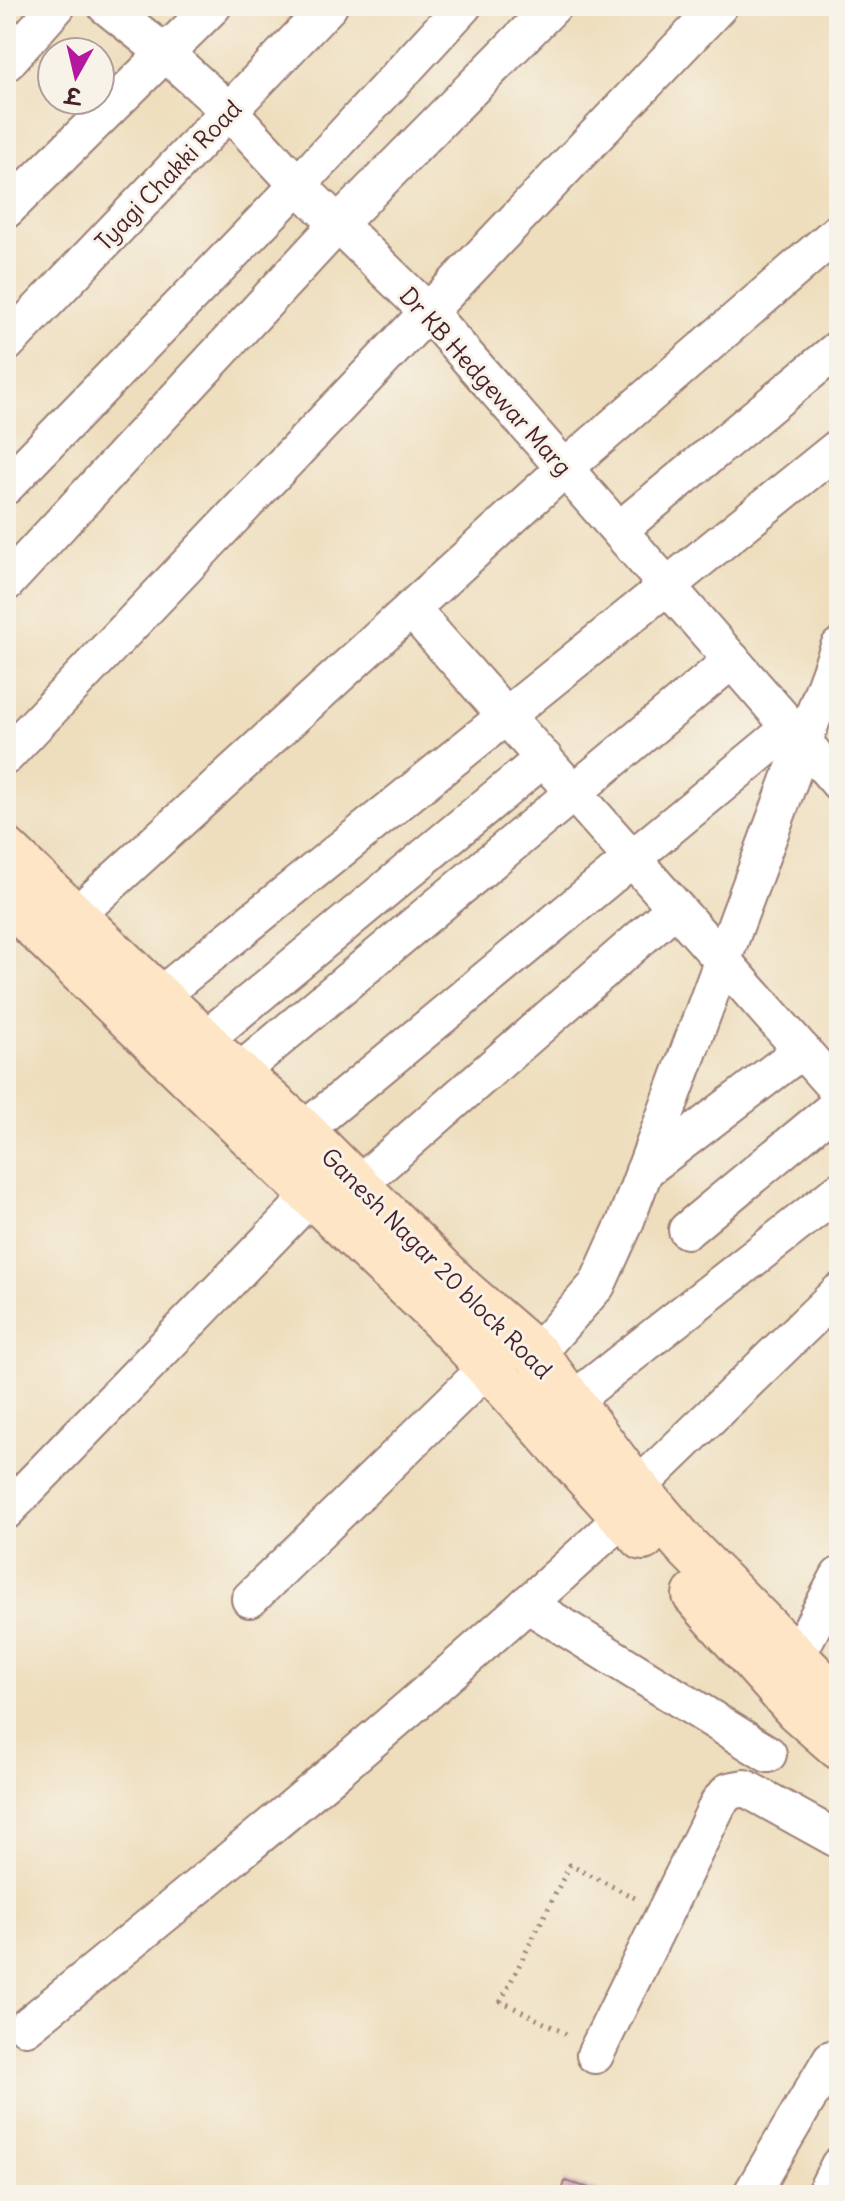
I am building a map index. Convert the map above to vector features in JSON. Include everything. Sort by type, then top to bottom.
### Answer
[{"type":"street","points":[[6,63],[57,6]]},
{"type":"street","name":"Dr KB Hedgewar Marg","points":[[106,6],[165,53],[229,111],[298,185],[428,312],[839,783]]},
{"type":"street","points":[[6,210],[213,6]]},
{"type":"street","name":"Tyagi Chakki Road","points":[[6,344],[329,6]]},
{"type":"street","points":[[6,486],[298,185],[463,6]]},
{"type":"street","points":[[6,583],[338,224],[553,6]]},
{"type":"street","points":[[6,756],[719,6]]},
{"type":"street","points":[[74,917],[564,469],[839,231]]},
{"type":"street","points":[[619,530],[839,348]]},
{"type":"street","points":[[158,997],[839,447]]},
{"type":"street","points":[[411,609],[838,1091],[687,1230]]},
{"type":"street","points":[[536,1354],[597,1285],[625,1223],[722,960],[797,735],[839,647]]},
{"type":"street","points":[[238,1073],[732,660]]},
{"type":"street","points":[[303,1131],[633,859],[797,735]]},
{"type":"street","points":[[204,1040],[544,758]]},
{"type":"street","name":"Ganesh Nagar 20 block Road","points":[[6,850],[238,1073],[303,1131],[337,1183],[423,1299],[488,1367],[630,1502],[686,1546],[839,1701]]},
{"type":"street","name":"Ganesh Nagar 20 block Road","points":[[6,899],[536,1354],[572,1401],[630,1502],[753,1659],[797,1710],[839,1747]]},
{"type":"street","points":[[6,1511],[337,1183],[675,908]]},
{"type":"street","points":[[644,1171],[802,1050]]},
{"type":"street","points":[[572,1401],[839,1191]]},
{"type":"street","points":[[26,2027],[161,1918],[527,1604],[839,1292]]},
{"type":"street","points":[[250,1599],[488,1367]]},
{"type":"street","points":[[796,1657],[839,1576]]},
{"type":"street","points":[[527,1604],[768,1754]]},
{"type":"street","points":[[745,1788],[797,1710]]},
{"type":"street","points":[[595,2055],[719,1802],[729,1791],[745,1788],[839,1840]]},
{"type":"street","points":[[751,2195],[836,2055]]},
{"type":"street","points":[[824,2195],[839,2165]]},
{"type":"path","points":[[566,2034],[501,2001],[570,1865],[635,1897],[628,1911]]},
{"type":"building","points":[[565,2181],[610,2194],[610,2195],[561,2195]]}]
